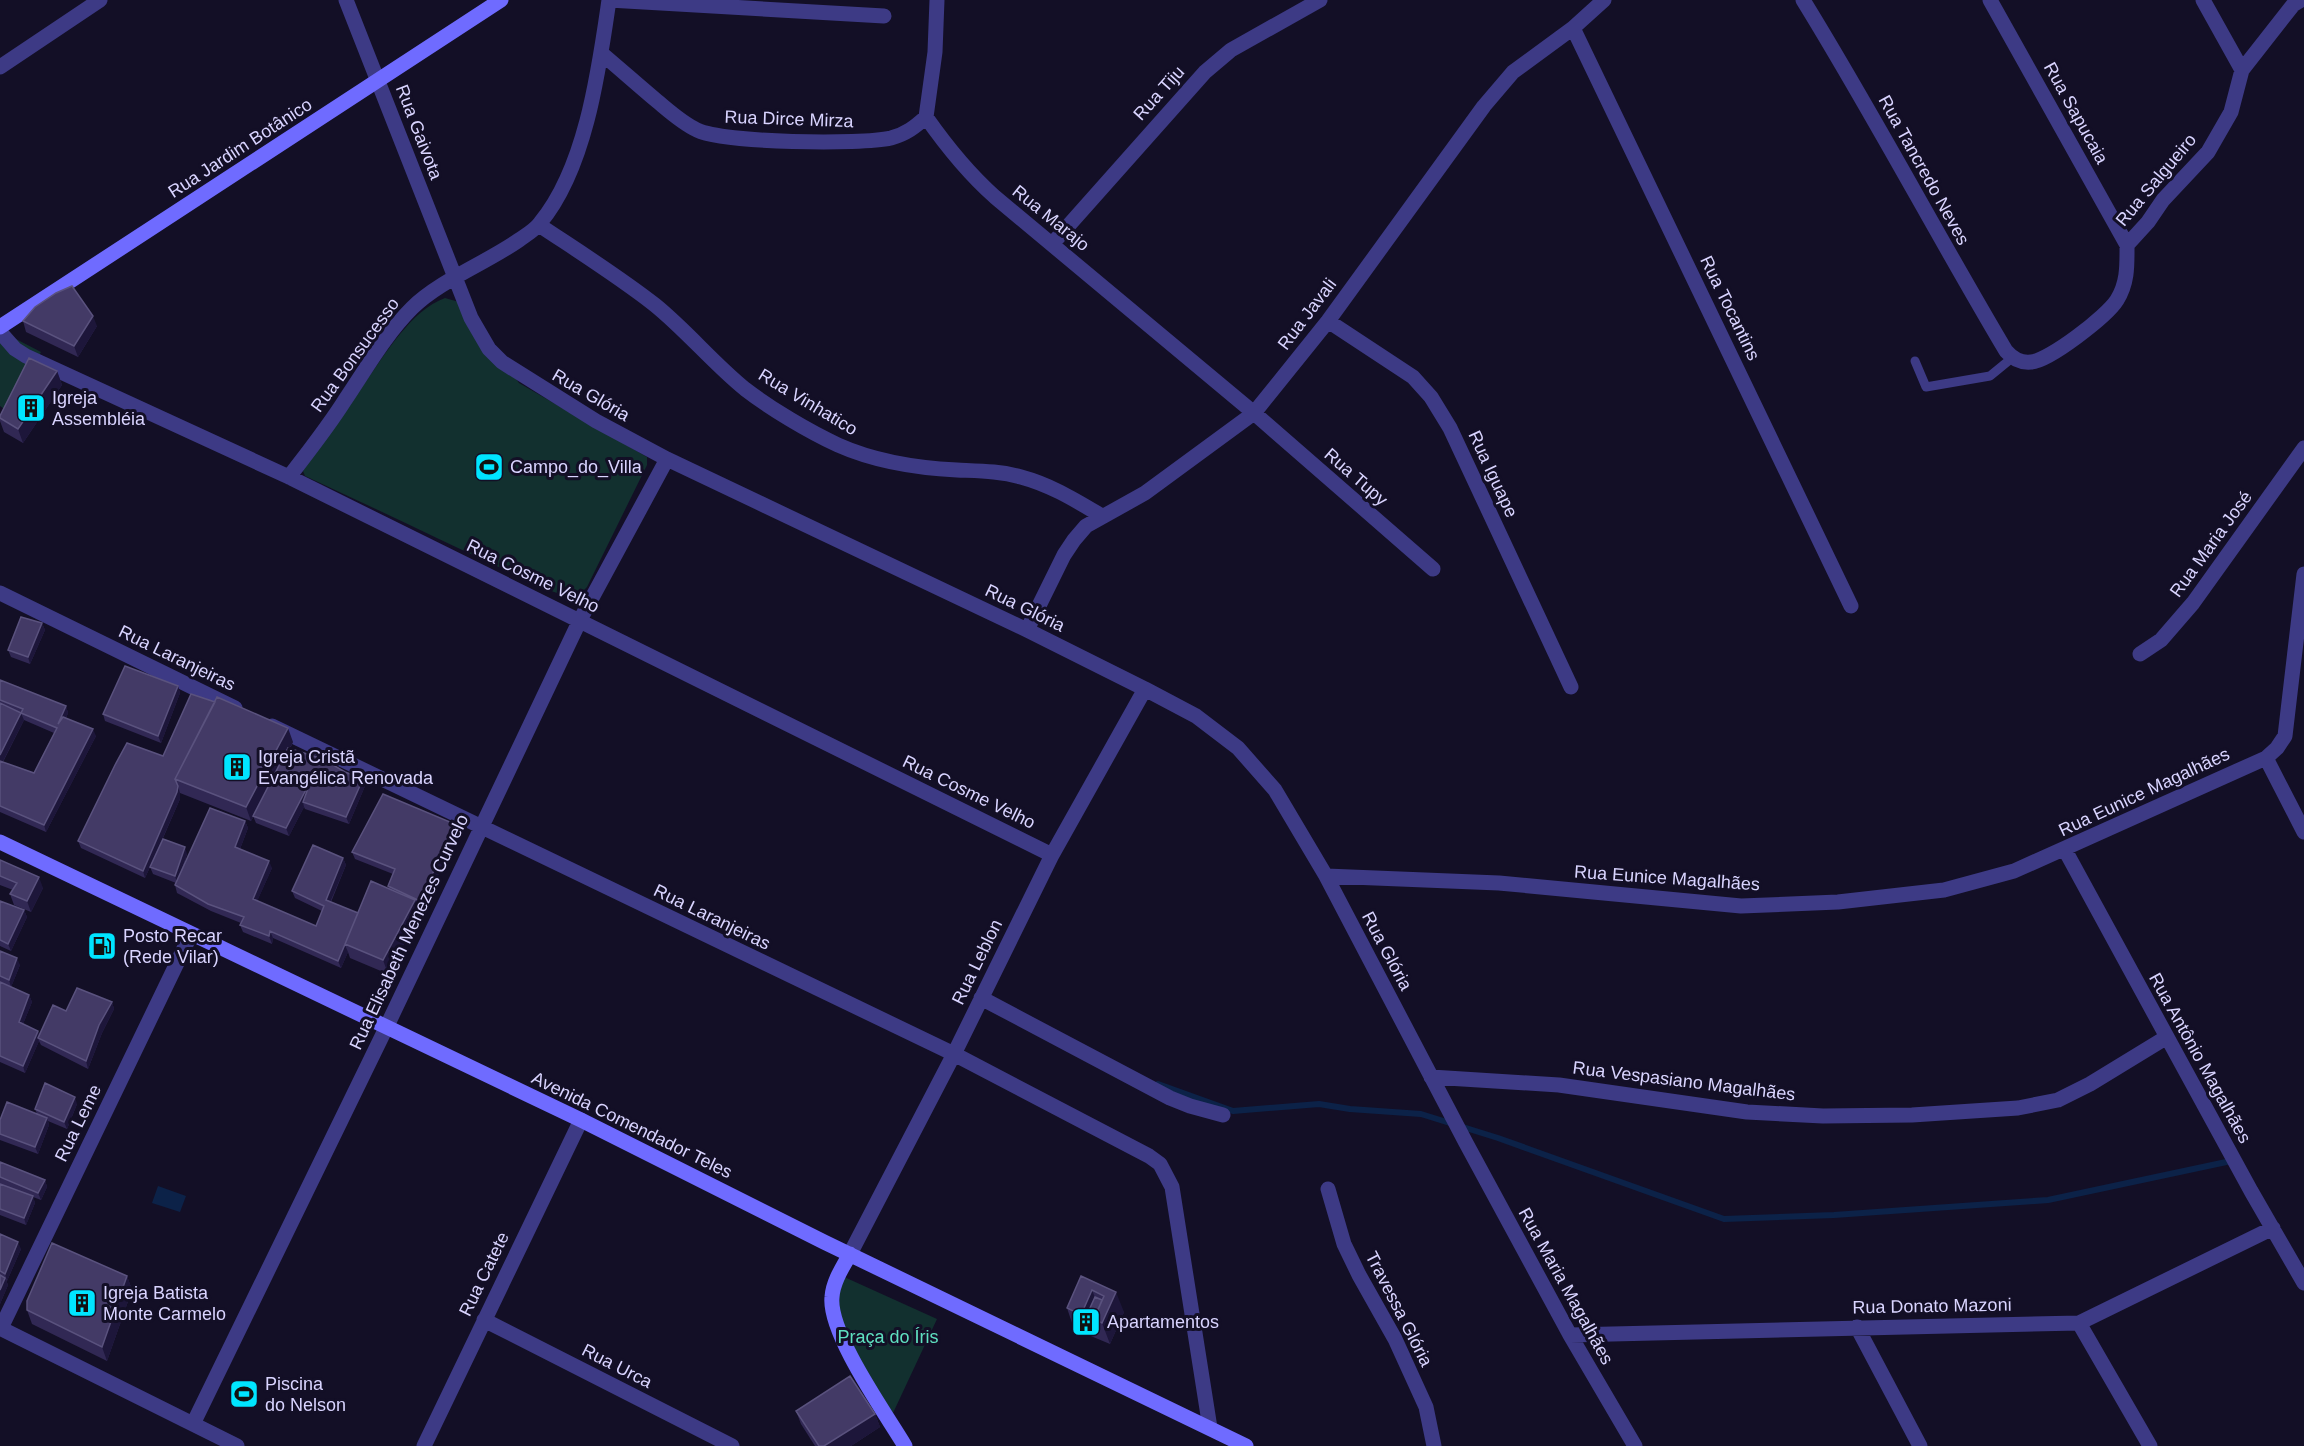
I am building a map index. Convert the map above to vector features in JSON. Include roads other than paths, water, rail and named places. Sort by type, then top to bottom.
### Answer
[{"type":"main road","name":"Rua Jardim Botânico","points":[[0,327],[501,0]]},
{"type":"main road","name":"Avenida Comendador Teles","points":[[0,842],[581,1120],[849,1254],[1246,1446]]},
{"type":"main road","points":[[849,1254],[834,1286],[831,1299],[834,1319],[853,1359],[905,1446]]},
{"type":"street","points":[[0,67],[100,0]]},
{"type":"street","name":"Rua Gaivota","points":[[346,0],[456,279]]},
{"type":"street","points":[[609,0],[884,16]]},
{"type":"street","name":"Rua Bonsucesso","points":[[289,477],[400,321],[422,298],[498,254],[539,225],[555,203],[580,145],[601,53],[609,0]]},
{"type":"street","points":[[926,117],[935,52],[937,0]]},
{"type":"street","name":"Rua Tiju","points":[[1053,243],[1204,72],[1231,50],[1320,0]]},
{"type":"street","name":"Rua Javali","points":[[1027,630],[1074,540],[1086,526],[1145,493],[1254,413],[1328,321],[1484,106],[1513,72],[1573,28],[1604,0]]},
{"type":"street","name":"Rua Tancredo Neves","points":[[1803,0],[1841,62],[1947,253],[2012,358]]},
{"type":"street","name":"Rua Sapucaia","points":[[1990,0],[2127,245]]},
{"type":"street","points":[[2203,0],[2242,70],[2293,5],[2301,0]]},
{"type":"street","name":"Rua Tocantins","points":[[1573,28],[1851,606]]},
{"type":"street","name":"Rua Dirce Mirza","points":[[601,53],[678,119],[710,136],[780,140],[871,141],[910,132],[926,117]]},
{"type":"street","name":"Rua Salgueiro","points":[[2012,358],[2033,363],[2062,347],[2102,317],[2116,302],[2127,276],[2127,245],[2148,222],[2163,200],[2208,152],[2231,112],[2242,70]]},
{"type":"street","name":"Rua Marajo","points":[[926,117],[952,155],[974,179],[1254,413]]},
{"type":"street","name":"Rua Vinhatico","points":[[539,225],[656,306],[745,389],[835,444],[865,457],[893,463],[1020,476],[1055,488],[1102,516]]},
{"type":"street","name":"Rua Glória","points":[[456,279],[480,334],[502,362],[519,375],[596,421],[667,459],[1027,630],[1145,689],[1196,716],[1238,748],[1275,790],[1326,876],[1449,1112]]},
{"type":"street","name":"Rua Iguape","points":[[1328,321],[1413,378],[1431,398],[1450,428],[1571,687]]},
{"type":"street","name":"Rua Cosme Velho","points":[[0,332],[15,349],[26,356],[289,477],[1052,855]]},
{"type":"street","name":"Rua Tupy","points":[[1254,413],[1434,569]]},
{"type":"street","name":"Rua Maria José","points":[[2140,654],[2161,640],[2193,603],[2304,448]]},
{"type":"street","name":"Rua Elisabeth Menezes Curvelo","points":[[193,1424],[386,1028],[580,620],[667,459]]},
{"type":"street","points":[[2304,574],[2285,736],[2266,758],[2304,832]]},
{"type":"street","name":"Rua Laranjeiras","points":[[0,593],[480,827],[954,1054],[1149,1156],[1166,1173],[1172,1187],[1210,1428]]},
{"type":"street","name":"Rua Leblon","points":[[849,1254],[954,1054],[1052,855],[1145,689]]},
{"type":"street","name":"Rua Eunice Magalhães","points":[[1326,876],[1499,883],[1752,906],[1838,902],[1944,890],[2014,871],[2266,758]]},
{"type":"street","name":"Rua Antônio Magalhães","points":[[2065,850],[2251,1191],[2304,1283]]},
{"type":"street","name":"Rua Leme","points":[[1,1328],[190,934]]},
{"type":"street","points":[[982,994],[1170,1098],[1223,1115]]},
{"type":"street","name":"Rua Vespasiano Magalhães","points":[[1431,1077],[1559,1085],[1747,1112],[1823,1116],[1912,1115],[2018,1108],[2058,1100],[2090,1084],[2167,1037]]},
{"type":"street","name":"Rua Maria Magalhães","points":[[1449,1112],[1570,1335],[1635,1446]]},
{"type":"street","name":"Rua Catete","points":[[424,1446],[581,1120]]},
{"type":"street","name":"Travessa Glória","points":[[1328,1189],[1344,1244],[1395,1339],[1426,1407],[1434,1446]]},
{"type":"street","name":"Rua Donato Mazoni","points":[[1570,1335],[2079,1323],[2273,1228]]},
{"type":"street","name":"Rua Urca","points":[[484,1320],[732,1446]]},
{"type":"street","points":[[2079,1323],[2150,1446]]},
{"type":"street","points":[[1857,1327],[1920,1446]]},
{"type":"street","points":[[1,1328],[237,1446]]},
{"type":"lane","points":[[1915,362],[1926,387],[1990,376],[2012,358]]},
{"type":"water","points":[[158,1186],[186,1196],[180,1212],[152,1203]]},
{"type":"water","name":"Piscina do Nelson","points":[[242,1381],[255,1387],[246,1406],[234,1402]]},
{"type":"waterway","points":[[1158,1084],[1233,1111],[1319,1104],[1350,1109],[1421,1114],[1498,1138],[1724,1219],[1834,1215],[2048,1200],[2231,1161]]},
{"type":"place","name":"Igreja Assembléia","points":[[31,408]]},
{"type":"place","name":"Campo_do_Villa","points":[[489,467]]},
{"type":"place","name":"Igreja Cristã Evangélica Renovada","points":[[237,767]]},
{"type":"place","name":"Posto Recar (Rede Vilar)","points":[[102,946]]},
{"type":"place","name":"Igreja Batista Monte Carmelo","points":[[82,1303]]},
{"type":"place","name":"Apartamentos","points":[[1086,1322]]},
{"type":"place","name":"Piscina do Nelson","points":[[244,1394]]},
{"type":"park label","name":"Praça do Íris","points":[[888,1337]]}]
